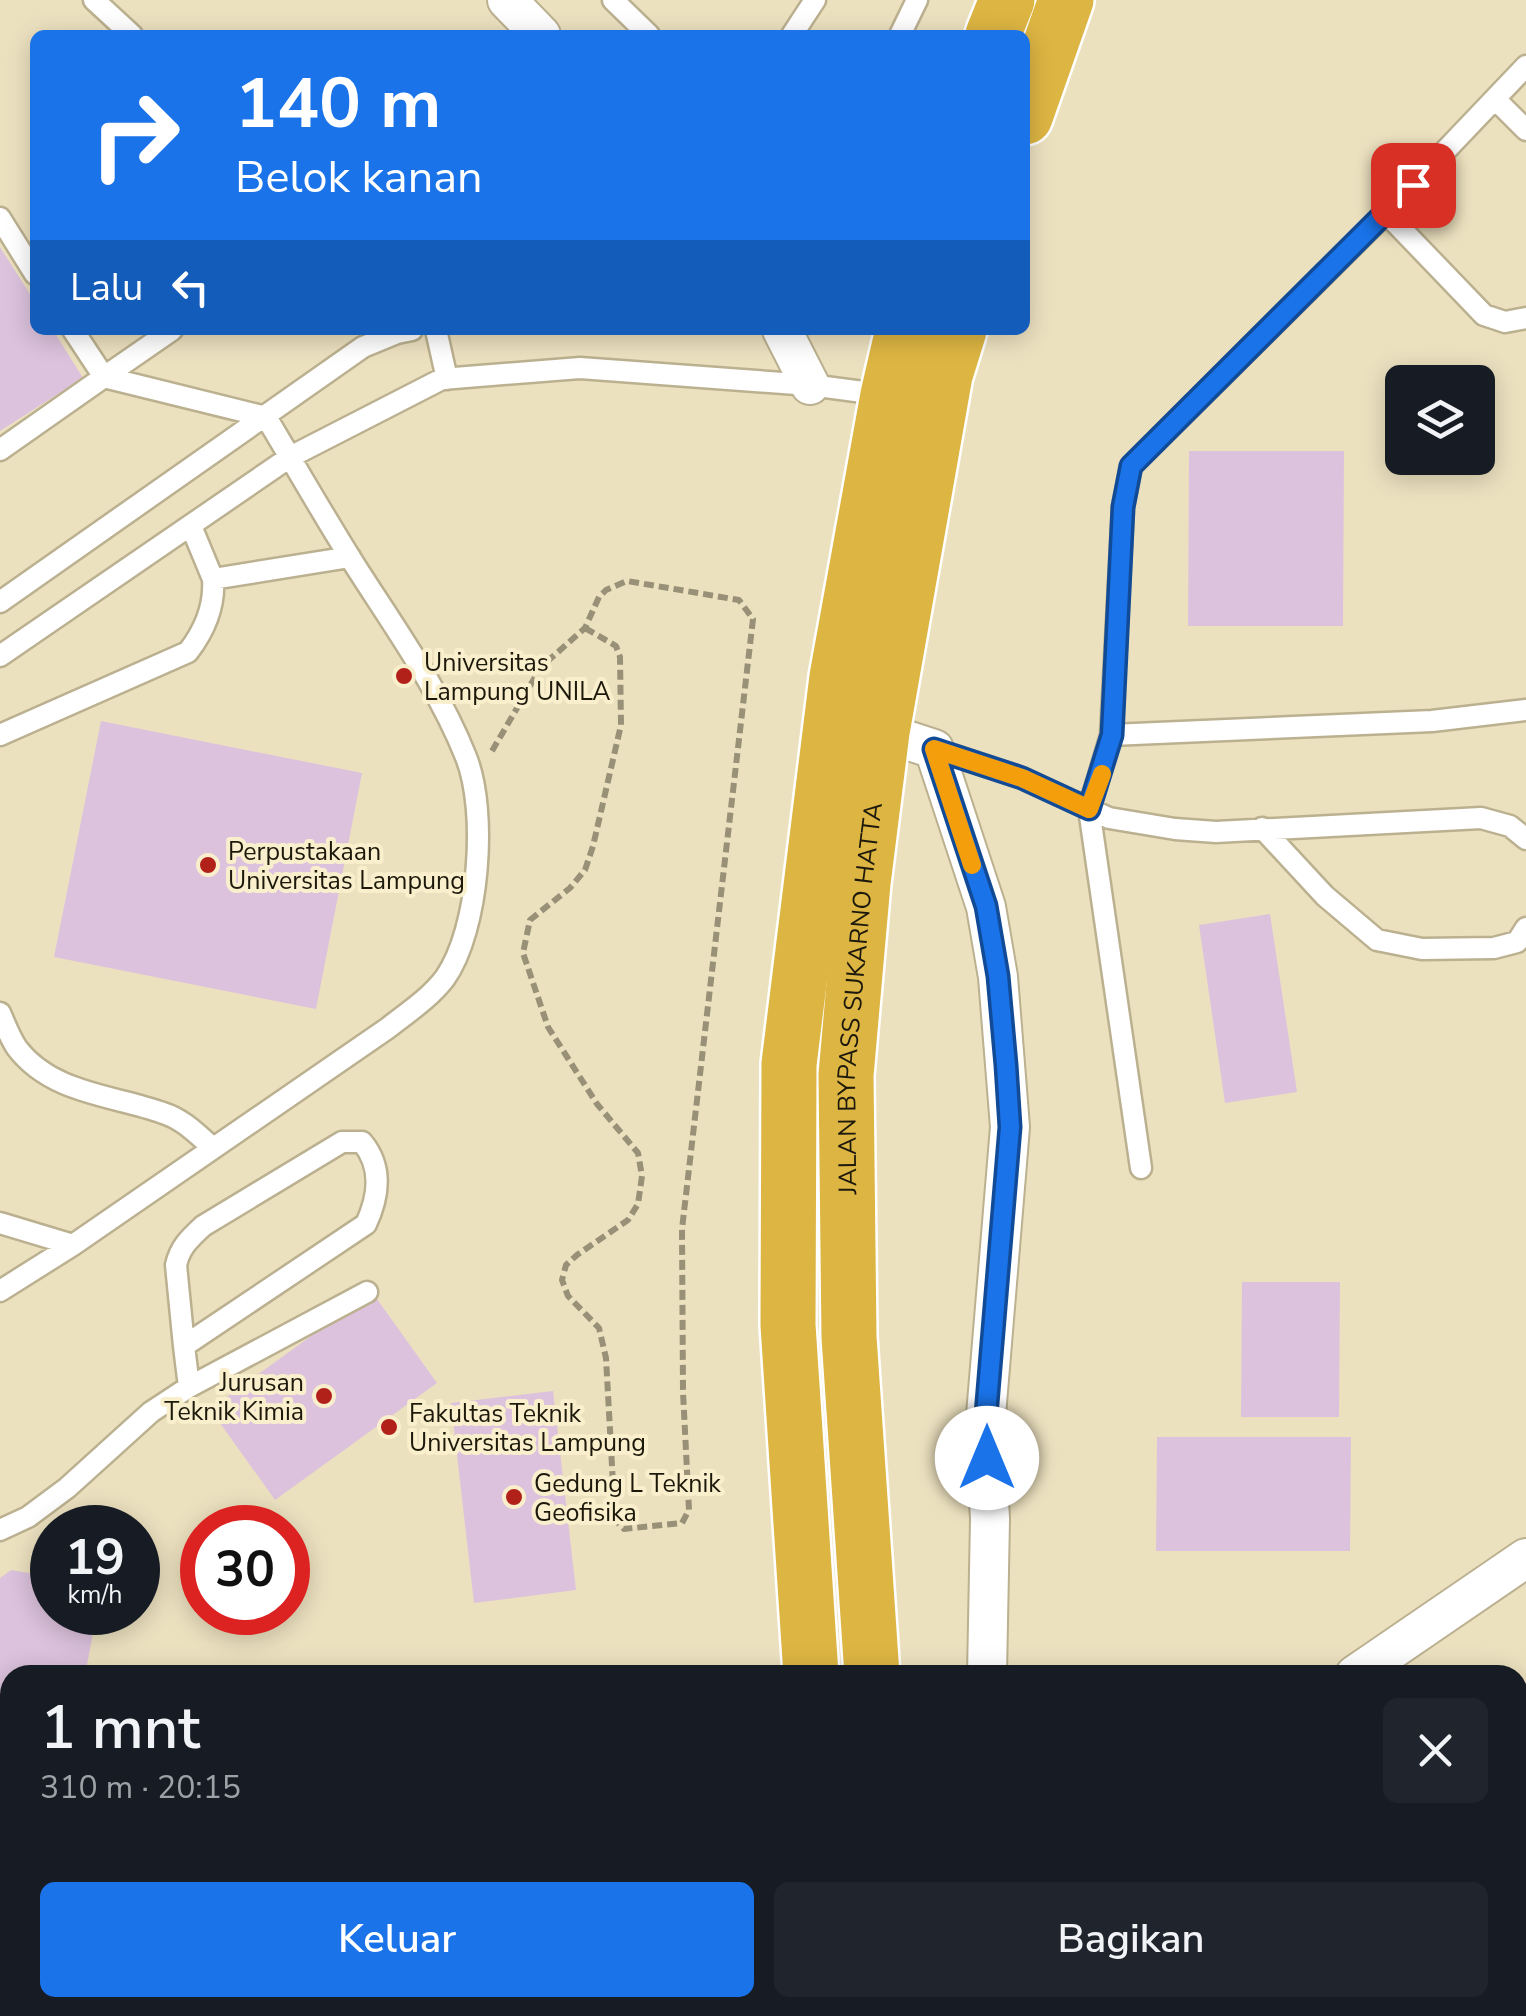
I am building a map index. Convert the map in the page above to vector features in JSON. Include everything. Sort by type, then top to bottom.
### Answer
[{"type":"highway","points":[[995,30],[1006,0]]},
{"type":"highway","points":[[1030,103],[1066,0]]},
{"type":"highway","points":[[811,1665],[788,1325],[788,1064],[838,678],[902,335]]},
{"type":"highway","name":"JALAN BYPASS SUKARNO HATTA","points":[[871,1665],[849,1336],[846,1075],[863,883],[882,732],[939,408],[958,335]]},
{"type":"street","points":[[785,335],[810,384]]},
{"type":"street","points":[[882,732],[934,749],[986,906],[998,976],[1010,1127],[985,1427],[990,1519],[987,1665]]},
{"type":"street","points":[[1370,1665],[1526,1558]]},
{"type":"lane","points":[[94,0],[127,30]]},
{"type":"lane","points":[[612,0],[644,30]]},
{"type":"lane","points":[[795,30],[816,0]]},
{"type":"lane","points":[[902,30],[917,0]]},
{"type":"lane","points":[[1141,1168],[1089,809],[1112,735],[1123,507],[1131,466],[1386,214],[1526,66]]},
{"type":"lane","points":[[1494,99],[1526,130]]},
{"type":"lane","points":[[1386,214],[1484,315],[1505,322],[1526,318]]},
{"type":"lane","points":[[0,218],[30,266]]},
{"type":"lane","points":[[0,1292],[388,1028],[443,980],[459,954],[471,914],[476,834],[468,760],[424,673],[266,417],[104,377],[76,335]]},
{"type":"lane","points":[[0,450],[165,335]]},
{"type":"lane","points":[[0,602],[363,347],[392,335]]},
{"type":"lane","points":[[437,335],[447,379]]},
{"type":"lane","points":[[0,656],[290,457],[447,379],[580,368],[810,384],[888,395]]},
{"type":"lane","points":[[0,734],[188,652],[211,610],[213,578],[191,526]]},
{"type":"lane","points":[[213,578],[350,557]]},
{"type":"lane","points":[[1112,735],[1432,722],[1526,710]]},
{"type":"lane","points":[[934,749],[1022,778],[1132,824],[1216,832],[1480,818],[1510,826],[1526,839]]},
{"type":"lane","points":[[1262,828],[1325,896],[1377,940],[1422,949],[1494,948],[1518,942],[1526,928]]},
{"type":"lane","points":[[0,1013],[17,1048],[46,1074],[85,1093],[164,1113],[185,1124],[214,1148]]},
{"type":"lane","points":[[184,1346],[366,1224],[376,1201],[374,1156],[362,1142],[342,1142],[202,1226],[187,1241],[176,1265],[188,1387]]},
{"type":"lane","points":[[0,1223],[74,1245]]},
{"type":"lane","points":[[0,1530],[41,1508],[151,1412],[188,1387],[367,1292]]},
{"type":"path","points":[[472,788],[541,667],[584,628],[599,597],[616,583],[627,581],[739,600],[753,618],[682,1229],[682,1392],[689,1510],[682,1523],[624,1529],[615,1520],[606,1358],[599,1328],[568,1296],[562,1280],[566,1265],[576,1255],[628,1220],[638,1204],[642,1176],[638,1153],[597,1104],[548,1026],[523,954],[530,920],[570,888],[585,870],[608,790],[621,725],[620,657],[616,646],[584,628]]},
{"type":"building","points":[[0,247],[30,294],[30,335],[56,335],[83,378],[0,431]]},
{"type":"building","points":[[1189,451],[1344,451],[1343,626],[1188,626]]},
{"type":"building","name":"Perpustakaan Universitas Lampung","points":[[101,721],[362,773],[316,1009],[54,957]]},
{"type":"building","points":[[1270,914],[1297,1092],[1225,1103],[1199,925]]},
{"type":"building","points":[[1242,1282],[1340,1282],[1339,1417],[1241,1417]]},
{"type":"building","name":"Jurusan Teknik Kimia","points":[[372,1292],[437,1383],[275,1500],[210,1409]]},
{"type":"building","name":"Gedung L Teknik Geofisika","points":[[553,1391],[576,1590],[474,1603],[451,1403]]},
{"type":"building","points":[[1157,1437],[1351,1437],[1350,1551],[1156,1551]]},
{"type":"building","points":[[11,1570],[30,1573],[30,1635],[93,1635],[87,1665],[0,1665],[0,1578]]},
{"type":"slow traffic","points":[[972,865],[934,749],[1022,778],[1089,809],[1102,774]]},
{"type":"place","name":"Universitas Lampung UNILA","points":[[404,676]]},
{"type":"place","name":"Perpustakaan Universitas Lampung","points":[[208,865]]},
{"type":"place","name":"Jurusan Teknik Kimia","points":[[324,1396]]},
{"type":"place","name":"Fakultas Teknik Universitas Lampung","points":[[389,1427]]},
{"type":"place","name":"Gedung L Teknik Geofisika","points":[[514,1497]]},
{"type":"route","points":[[987,1458],[985,1427],[1010,1127],[1006,1065],[998,976],[986,906],[934,749],[1022,778],[1089,809],[1112,735],[1123,507],[1131,466],[1413,185]]}]
